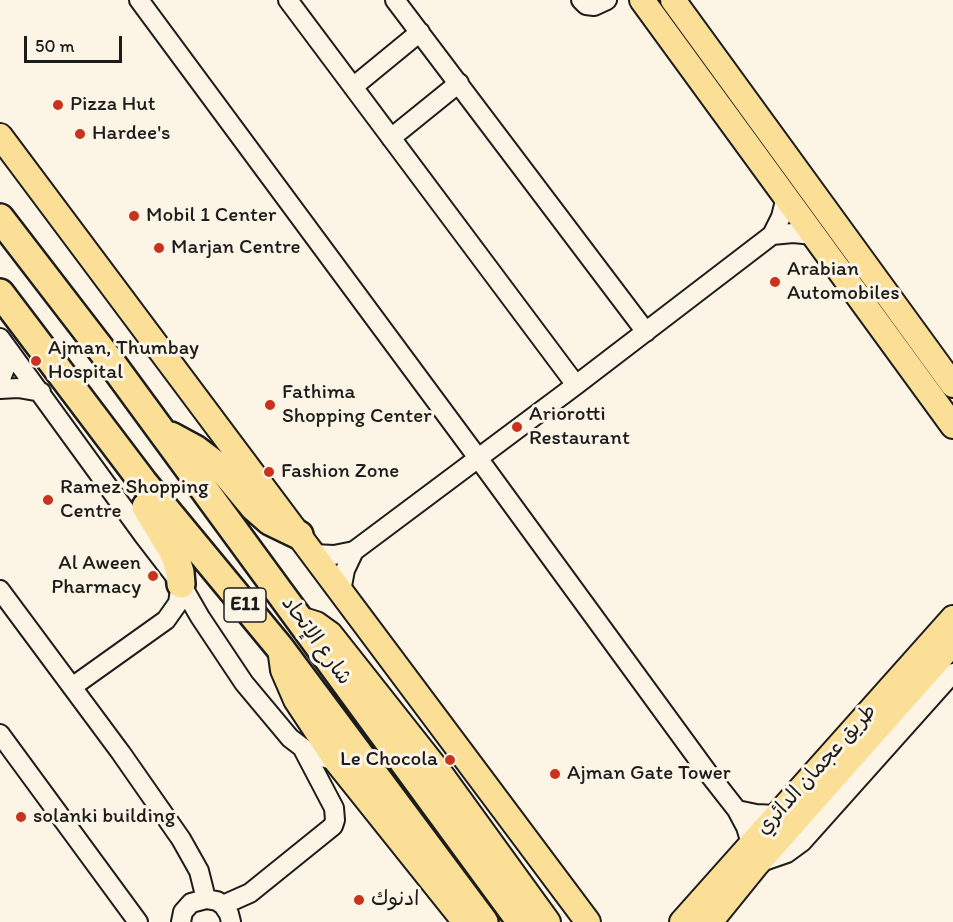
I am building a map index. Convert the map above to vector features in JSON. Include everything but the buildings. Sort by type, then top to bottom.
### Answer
[{"type":"highway","name":"شارع الإتحاد","points":[[0,218],[300,619],[526,911]]},
{"type":"highway","name":"شارع الإتحاد","points":[[0,293],[143,482],[280,648],[484,922]]},
{"type":"highway","points":[[162,432],[210,459],[262,514],[306,544]]},
{"type":"highway","points":[[143,482],[146,506],[174,553],[181,584]]},
{"type":"main road","points":[[642,0],[953,426]]},
{"type":"main road","points":[[673,0],[953,385]]},
{"type":"main road","points":[[0,136],[588,922]]},
{"type":"main road","points":[[878,323],[891,330],[908,352],[919,355],[929,351]]},
{"type":"main road","name":"طريق عجمان الدائري","points":[[710,922],[777,815],[953,618]]},
{"type":"main road","points":[[300,619],[316,624],[330,634],[443,777],[526,911],[548,922]]},
{"type":"main road","name":"طريق عجمان الدائري","points":[[682,922],[754,854],[953,643]]},
{"type":"main road","points":[[280,648],[283,670],[296,700],[337,762],[465,922]]},
{"type":"main road","points":[[433,714],[440,739],[443,777]]},
{"type":"main road","points":[[526,911],[544,903],[566,922]]},
{"type":"street","points":[[139,0],[737,810],[746,827],[754,854],[787,853],[802,842],[953,673]]},
{"type":"street","points":[[288,0],[576,385]]},
{"type":"street","points":[[395,0],[645,332]]},
{"type":"street","points":[[580,0],[586,5],[594,6],[607,0]]},
{"type":"street","points":[[353,87],[420,33]]},
{"type":"street","points":[[391,138],[459,82]]},
{"type":"street","points":[[306,544],[334,555],[354,551],[772,235],[781,217],[786,197]]},
{"type":"street","points":[[772,235],[814,235]]},
{"type":"street","points":[[0,381],[6,366],[4,344]]},
{"type":"street","points":[[4,344],[181,584],[244,683],[282,731],[303,749],[316,756],[337,762]]},
{"type":"street","points":[[0,389],[18,388],[41,392]]},
{"type":"street","points":[[340,591],[345,570],[354,551]]},
{"type":"street","points":[[72,687],[166,620],[178,603],[181,584]]},
{"type":"street","points":[[0,590],[121,753],[187,849],[199,871],[206,899]]},
{"type":"street","points":[[166,620],[200,617]]},
{"type":"street","points":[[2,740],[139,920]]},
{"type":"street","points":[[181,922],[183,912],[191,903],[206,899],[218,902],[227,914],[333,826],[336,814],[334,808],[303,749]]},
{"type":"street","points":[[737,810],[777,815]]},
{"type":"place","name":"Pizza Hut","points":[[58,105]]},
{"type":"place","name":"Hardee's","points":[[80,134]]},
{"type":"place","name":"Mobil 1 Center","points":[[134,216]]},
{"type":"place","name":"Marjan Centre","points":[[159,248]]},
{"type":"place","name":"Arabian Automobiles","points":[[775,282]]},
{"type":"place","name":"Ajman, Thumbay Hospital","points":[[36,361]]},
{"type":"place","name":"Fathima Shopping Center","points":[[270,405]]},
{"type":"place","name":"Ariorotti Restaurant","points":[[517,427]]},
{"type":"place","name":"Fashion Zone","points":[[269,472]]},
{"type":"place","name":"Ramez Shopping Centre","points":[[48,500]]},
{"type":"place","name":"Al Aween Pharmacy","points":[[153,576]]},
{"type":"place","name":"Le Chocola","points":[[450,760]]},
{"type":"place","name":"Ajman Gate Tower","points":[[555,774]]},
{"type":"place","name":"solanki building","points":[[21,817]]},
{"type":"place","name":"ادنوك","points":[[359,900]]}]
